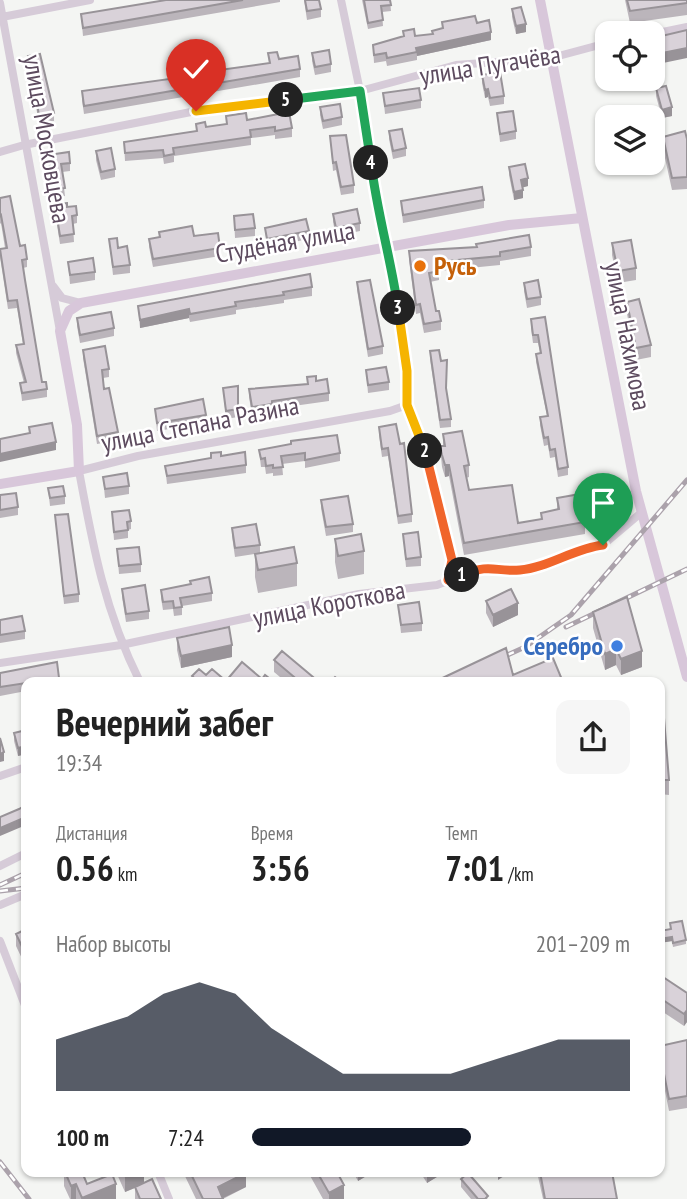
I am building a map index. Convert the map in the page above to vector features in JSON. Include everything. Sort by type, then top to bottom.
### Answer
[{"type":"street","points":[[2,17],[90,0]]},
{"type":"street","points":[[341,0],[360,91],[376,210],[392,267],[405,358],[407,405],[426,453],[452,560],[448,580]]},
{"type":"street","name":"улица Нахимова","points":[[540,0],[642,512],[687,677]]},
{"type":"street","name":"улица Московцева","points":[[0,3],[77,425],[79,471],[102,591],[121,645],[137,677]]},
{"type":"street","points":[[665,32],[687,27]]},
{"type":"street","name":"улица Пугачёва","points":[[0,152],[196,111],[360,91],[456,65],[551,58],[595,46]]},
{"type":"street","name":"Студёная улица","points":[[81,303],[509,225],[582,218]]},
{"type":"street","points":[[51,283],[62,298],[81,303]]},
{"type":"street","points":[[60,331],[69,311],[81,303]]},
{"type":"street","name":"улица Степана Разина","points":[[0,484],[79,471],[138,456],[377,414],[407,405]]},
{"type":"street","name":"улица Короткова","points":[[0,663],[121,645],[359,594],[425,587],[487,566],[521,570],[589,547],[603,545],[642,512]]},
{"type":"street","points":[[0,776],[21,769]]},
{"type":"street","points":[[0,866],[21,856]]},
{"type":"street","points":[[0,905],[21,896]]},
{"type":"street","points":[[0,942],[21,995]]},
{"type":"street","points":[[160,1177],[169,1199]]},
{"type":"building","points":[[166,0],[243,0],[83,28],[81,14]]},
{"type":"building","points":[[305,0],[319,0],[321,9],[307,11]]},
{"type":"building","points":[[364,0],[390,0],[391,5],[381,6],[383,20],[368,23]]},
{"type":"building","points":[[627,0],[687,0],[687,3],[630,11]]},
{"type":"building","points":[[521,7],[526,24],[516,26],[512,9]]},
{"type":"building","points":[[475,16],[477,23],[489,20],[491,32],[416,48],[417,52],[387,58],[386,53],[374,55],[373,45],[404,36],[403,31],[414,29],[415,36],[433,34],[432,31],[443,28],[442,22]]},
{"type":"building","points":[[687,30],[687,48],[665,52],[665,35]]},
{"type":"building","points":[[329,50],[331,64],[315,67],[312,53]]},
{"type":"building","points":[[277,52],[279,59],[298,56],[300,69],[84,106],[82,91],[177,78],[175,64],[189,62],[191,74],[270,63],[268,53]]},
{"type":"building","points":[[40,54],[54,113],[39,115],[28,56]]},
{"type":"building","points":[[500,72],[504,96],[490,98],[482,75]]},
{"type":"building","points":[[665,86],[672,107],[665,109],[665,105],[661,105],[657,91],[665,91]]},
{"type":"building","points":[[419,88],[421,100],[385,106],[383,93]]},
{"type":"building","points":[[340,104],[342,117],[323,121],[320,107]]},
{"type":"building","points":[[513,111],[516,131],[500,134],[497,113]]},
{"type":"building","points":[[289,112],[292,128],[275,131],[275,127],[250,130],[251,137],[173,148],[174,154],[164,156],[163,150],[125,153],[124,142],[197,131],[196,124],[205,122],[206,127],[227,124],[226,116],[246,113],[247,120]]},
{"type":"building","points":[[402,129],[406,148],[393,151],[389,131]]},
{"type":"building","points":[[685,131],[687,177],[672,178],[665,136]]},
{"type":"building","points":[[346,135],[354,185],[341,187],[336,162],[333,163],[330,136]]},
{"type":"building","points":[[111,148],[115,169],[101,172],[96,151]]},
{"type":"building","points":[[69,152],[70,163],[61,164],[65,188],[54,190],[48,155]]},
{"type":"building","points":[[525,164],[528,178],[521,180],[523,190],[514,192],[509,167]]},
{"type":"building","points":[[482,187],[484,200],[403,215],[401,201]]},
{"type":"building","points":[[10,196],[20,246],[25,245],[27,259],[22,260],[25,280],[42,382],[46,382],[47,389],[22,393],[20,383],[26,382],[16,345],[24,344],[17,300],[8,301],[0,249],[7,248],[0,216],[0,198]]},
{"type":"building","points":[[67,203],[67,207],[76,206],[77,215],[72,216],[74,234],[60,236],[55,204]]},
{"type":"building","points":[[357,209],[360,223],[336,228],[333,214]]},
{"type":"building","points":[[253,214],[255,228],[235,230],[234,216]]},
{"type":"building","points":[[306,219],[309,231],[267,239],[265,228]]},
{"type":"building","points":[[192,226],[194,236],[218,233],[220,248],[153,259],[149,239],[160,237],[159,232]]},
{"type":"building","points":[[529,235],[531,247],[500,252],[500,256],[437,262],[439,271],[429,273],[436,311],[439,311],[441,321],[424,324],[420,304],[416,305],[409,251],[477,247],[476,244]]},
{"type":"building","points":[[117,238],[118,248],[127,246],[130,265],[113,267],[109,239]]},
{"type":"building","points":[[631,240],[636,268],[618,271],[612,243]]},
{"type":"building","points":[[93,258],[95,272],[70,275],[68,262]]},
{"type":"building","points":[[310,274],[312,287],[283,292],[284,295],[235,302],[236,306],[190,314],[189,309],[140,320],[138,306]]},
{"type":"building","points":[[370,280],[383,346],[368,349],[357,282]]},
{"type":"building","points":[[538,280],[541,297],[527,299],[524,283]]},
{"type":"building","points":[[639,299],[651,345],[636,348],[627,302]]},
{"type":"building","points":[[111,312],[114,328],[80,335],[77,318]]},
{"type":"building","points":[[545,317],[568,467],[558,469],[555,449],[550,450],[548,437],[544,438],[540,417],[548,416],[536,354],[541,353],[538,335],[533,335],[531,319]]},
{"type":"building","points":[[105,346],[109,369],[102,370],[104,389],[109,388],[118,432],[97,436],[83,350]]},
{"type":"building","points":[[439,350],[441,361],[447,360],[446,388],[451,419],[440,420],[430,351]]},
{"type":"building","points":[[386,367],[389,382],[368,385],[366,370]]},
{"type":"building","points":[[316,376],[316,381],[327,379],[329,393],[272,401],[272,404],[252,407],[249,389],[308,384],[307,377]]},
{"type":"building","points":[[238,386],[238,409],[226,411],[223,388]]},
{"type":"building","points":[[203,399],[206,415],[157,423],[155,409]]},
{"type":"building","points":[[52,423],[56,442],[0,454],[0,439],[30,433],[29,427]]},
{"type":"building","points":[[396,424],[400,444],[404,443],[412,514],[398,516],[388,448],[382,449],[379,427]]},
{"type":"building","points":[[462,431],[469,465],[464,466],[469,490],[512,485],[518,523],[542,519],[541,513],[559,509],[557,498],[580,494],[585,522],[464,543],[449,465],[445,465],[440,446],[445,446],[443,434]]},
{"type":"building","points":[[337,435],[340,453],[305,460],[305,453],[281,456],[283,467],[273,468],[273,465],[266,466],[265,458],[261,459],[259,450],[291,444],[291,441]]},
{"type":"building","points":[[221,452],[221,456],[245,452],[246,465],[167,476],[165,466],[211,458],[211,453]]},
{"type":"building","points":[[127,473],[129,486],[105,489],[103,477]]},
{"type":"building","points":[[63,486],[65,496],[50,498],[48,488]]},
{"type":"building","points":[[16,493],[18,507],[0,510],[0,495]]},
{"type":"building","points":[[348,496],[353,524],[326,527],[321,500]]},
{"type":"building","points":[[129,510],[131,521],[127,522],[128,530],[114,532],[112,512]]},
{"type":"building","points":[[68,514],[79,594],[64,596],[55,515]]},
{"type":"building","points":[[256,524],[260,545],[235,548],[232,528]]},
{"type":"building","points":[[418,532],[421,557],[406,559],[403,534]]},
{"type":"building","points":[[361,534],[364,551],[338,556],[335,539]]},
{"type":"building","points":[[139,547],[141,564],[119,566],[117,549]]},
{"type":"building","points":[[294,547],[297,563],[258,570],[255,554]]},
{"type":"building","points":[[209,577],[212,593],[180,598],[182,607],[174,608],[173,601],[163,602],[161,590]]},
{"type":"building","points":[[145,585],[149,611],[126,614],[122,589]]},
{"type":"building","points":[[511,589],[518,603],[493,615],[486,601]]},
{"type":"building","name":"Серебро","points":[[627,597],[642,651],[621,659],[616,649],[605,654],[593,612]]},
{"type":"building","points":[[419,602],[422,623],[401,625],[398,605]]},
{"type":"building","points":[[22,616],[25,631],[0,635],[0,620]]},
{"type":"building","points":[[229,627],[232,645],[181,656],[177,638]]},
{"type":"building","points":[[506,648],[513,675],[553,658],[561,677],[445,677]]},
{"type":"building","points":[[282,651],[313,677],[294,677],[274,660]]},
{"type":"building","points":[[57,662],[59,677],[21,677],[21,684],[0,687],[0,673]]},
{"type":"building","points":[[242,662],[260,677],[229,677]]},
{"type":"building","points":[[199,669],[206,675],[212,669],[221,677],[192,676]]},
{"type":"building","points":[[665,730],[669,780],[665,780]]},
{"type":"building","points":[[21,731],[21,747],[18,748],[14,733]]},
{"type":"building","points":[[0,738],[4,752],[0,754]]},
{"type":"building","points":[[21,808],[21,819],[0,828],[0,817]]},
{"type":"building","points":[[682,921],[686,940],[673,943],[672,937],[665,938],[665,930],[671,929],[670,923]]},
{"type":"building","points":[[21,932],[21,944],[16,934]]},
{"type":"building","points":[[665,978],[687,993],[687,1010],[684,1014],[665,1001]]},
{"type":"building","points":[[687,1040],[687,1096],[669,1099],[665,1079],[665,1045]]},
{"type":"building","points":[[67,1177],[84,1177],[87,1184],[104,1177],[113,1177],[116,1184],[82,1198],[76,1184],[71,1186]]},
{"type":"building","points":[[192,1177],[238,1177],[218,1187],[223,1199],[203,1199]]},
{"type":"building","points":[[320,1177],[340,1177],[344,1185],[329,1193]]},
{"type":"building","points":[[471,1177],[488,1196],[478,1199],[461,1179]]},
{"type":"building","points":[[541,1177],[613,1177],[617,1199],[545,1199]]},
{"type":"building","points":[[152,1179],[161,1199],[140,1199],[135,1187]]},
{"type":"railway","points":[[492,662],[525,647],[571,615],[687,480]]},
{"type":"railway","points":[[566,627],[687,569]]},
{"type":"railway","points":[[0,885],[21,875]]},
{"type":"railway","points":[[0,891],[21,889]]},
{"type":"railway","points":[[0,1162],[29,1199]]},
{"type":"place","name":"Русь","points":[[420,266]]},
{"type":"place","name":"Серебро","points":[[617,646]]},
{"type":"route","points":[[196,111],[360,91],[376,210],[392,267],[407,371],[407,405],[429,463],[452,560],[448,580],[487,566],[521,570],[589,547],[603,545]]}]
